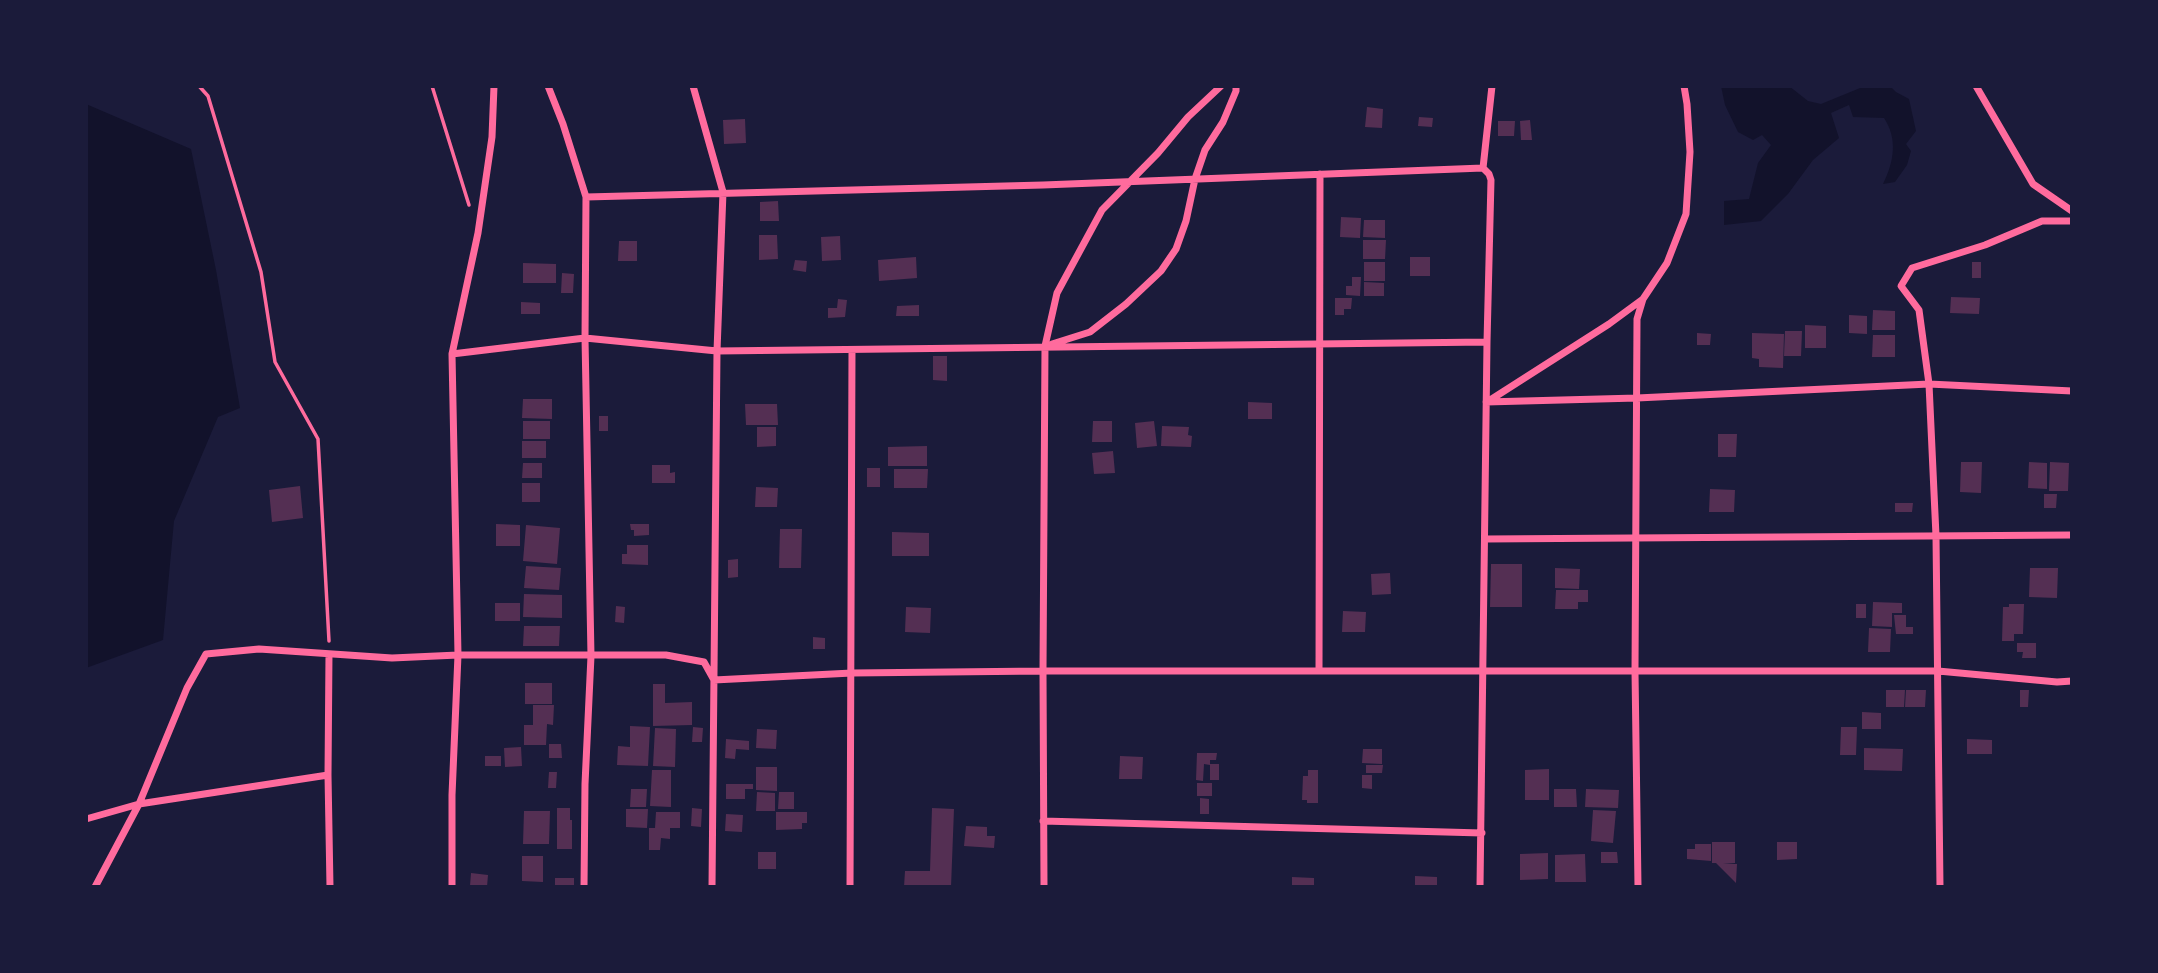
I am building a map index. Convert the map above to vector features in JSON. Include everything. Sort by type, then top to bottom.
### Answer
[{"type":"street","points":[[452,887],[452,795],[458,655],[452,354],[478,233],[492,137],[494,86]]},
{"type":"street","points":[[548,86],[586,197],[585,338],[591,656],[584,784],[584,887]]},
{"type":"street","points":[[693,86],[723,192],[717,351],[712,887]]},
{"type":"street","points":[[1044,887],[1045,346],[1057,293],[1102,210],[1204,99],[1221,86]]},
{"type":"street","points":[[1045,346],[1090,332],[1126,304],[1161,271],[1180,240],[1205,150],[1223,122],[1236,86]]},
{"type":"street","points":[[1483,168],[1492,86]]},
{"type":"street","points":[[1639,887],[1635,671],[1637,318],[1643,299],[1667,263],[1686,215],[1690,152],[1688,104],[1684,86]]},
{"type":"street","points":[[1976,86],[2033,184],[2072,211]]},
{"type":"street","points":[[586,197],[1483,168],[1491,180],[1480,887]]},
{"type":"street","points":[[1319,671],[1320,174]]},
{"type":"street","points":[[1940,887],[1937,536],[1929,384],[1919,310],[1900,286],[1912,268],[1985,245],[2042,221],[2072,221]]},
{"type":"street","points":[[1486,402],[1643,299]]},
{"type":"street","points":[[452,354],[585,338],[717,351],[1487,342]]},
{"type":"street","points":[[850,887],[852,350]]},
{"type":"street","points":[[1486,402],[1637,398],[1929,384],[2072,391]]},
{"type":"street","points":[[1485,540],[2072,535]]},
{"type":"street","points":[[95,887],[139,804],[187,688],[206,654],[259,649],[392,658],[458,655],[666,655],[704,662],[714,681]]},
{"type":"street","points":[[329,654],[330,887]]},
{"type":"street","points":[[714,681],[852,673],[1043,671],[1938,671],[2057,682],[2072,681]]},
{"type":"street","points":[[86,820],[139,804],[328,775]]},
{"type":"street","points":[[1043,821],[1482,832]]},
{"type":"path","points":[[200,86],[208,96],[261,272],[275,362],[318,439],[329,654]]},
{"type":"path","points":[[432,86],[470,209]]},
{"type":"shaded area","points":[[1721,86],[1789,86],[1808,101],[1821,104],[1865,86],[1890,86],[1909,99],[1916,131],[1906,144],[1911,151],[1907,165],[1895,182],[1883,184],[1893,151],[1888,126],[1884,118],[1853,117],[1849,105],[1831,113],[1839,138],[1813,160],[1788,194],[1761,221],[1724,225],[1724,201],[1749,199],[1758,163],[1771,145],[1762,135],[1753,140],[1738,132],[1725,105]]},
{"type":"shaded area","points":[[86,104],[191,149],[240,408],[218,417],[174,521],[163,640],[86,668]]},
{"type":"building","points":[[1367,107],[1383,109],[1382,128],[1365,127]]},
{"type":"building","points":[[1419,117],[1433,118],[1432,127],[1418,126]]},
{"type":"building","points":[[745,119],[746,143],[724,144],[723,120]]},
{"type":"building","points":[[1530,120],[1532,140],[1521,140],[1520,121]]},
{"type":"building","points":[[1498,121],[1515,121],[1514,136],[1498,136]]},
{"type":"building","points":[[778,201],[779,221],[760,221],[760,202]]},
{"type":"building","points":[[1341,217],[1361,218],[1360,238],[1340,237]]},
{"type":"building","points":[[1364,220],[1385,220],[1385,238],[1363,237]]},
{"type":"building","points":[[759,235],[777,235],[778,259],[759,260]]},
{"type":"building","points":[[840,236],[841,260],[822,261],[821,237]]},
{"type":"building","points":[[1363,240],[1386,240],[1385,259],[1363,259]]},
{"type":"building","points":[[619,241],[637,241],[637,261],[618,261]]},
{"type":"building","points":[[916,257],[917,278],[879,281],[878,260]]},
{"type":"building","points":[[1410,257],[1430,257],[1430,276],[1410,276]]},
{"type":"building","points":[[795,260],[807,261],[806,272],[793,270]]},
{"type":"building","points":[[1364,262],[1385,262],[1385,281],[1364,281]]},
{"type":"building","points":[[1972,262],[1981,262],[1981,278],[1972,278]]},
{"type":"building","points":[[523,263],[556,264],[556,283],[523,283]]},
{"type":"building","points":[[562,273],[574,274],[573,293],[561,293]]},
{"type":"building","points":[[1352,277],[1361,277],[1360,296],[1346,295],[1346,286],[1352,286]]},
{"type":"building","points":[[1364,282],[1384,283],[1384,296],[1364,296]]},
{"type":"building","points":[[1951,297],[1980,298],[1979,314],[1950,313]]},
{"type":"building","points":[[1335,298],[1352,298],[1351,309],[1344,309],[1344,315],[1335,315]]},
{"type":"building","points":[[838,299],[847,300],[845,317],[828,318],[828,308],[837,308]]},
{"type":"building","points":[[521,302],[540,303],[540,314],[521,314]]},
{"type":"building","points":[[919,305],[919,316],[896,316],[897,306]]},
{"type":"building","points":[[1873,310],[1895,311],[1895,330],[1872,330]]},
{"type":"building","points":[[1849,315],[1867,316],[1867,334],[1849,333]]},
{"type":"building","points":[[1805,325],[1826,326],[1826,348],[1805,348]]},
{"type":"building","points":[[1785,331],[1802,331],[1801,356],[1784,356]]},
{"type":"building","points":[[1697,333],[1711,334],[1710,345],[1697,345]]},
{"type":"building","points":[[1752,333],[1784,334],[1783,368],[1759,367],[1759,359],[1752,358]]},
{"type":"building","points":[[1873,335],[1895,335],[1895,357],[1872,357]]},
{"type":"building","points":[[933,356],[947,356],[947,381],[933,380]]},
{"type":"building","points":[[523,399],[552,399],[552,419],[522,418]]},
{"type":"building","points":[[1248,402],[1272,403],[1272,419],[1248,419]]},
{"type":"building","points":[[745,404],[777,404],[778,425],[746,425]]},
{"type":"building","points":[[599,416],[608,416],[608,431],[599,431]]},
{"type":"building","points":[[523,421],[550,421],[550,439],[523,439]]},
{"type":"building","points":[[1093,421],[1112,421],[1112,442],[1092,442]]},
{"type":"building","points":[[1154,421],[1157,446],[1137,448],[1135,423]]},
{"type":"building","points":[[1162,426],[1189,427],[1191,447],[1161,446]]},
{"type":"building","points":[[757,427],[776,427],[776,446],[757,447]]},
{"type":"building","points":[[1718,434],[1737,434],[1736,457],[1718,457]]},
{"type":"building","points":[[522,441],[546,441],[546,458],[522,458]]},
{"type":"building","points":[[927,446],[927,466],[888,466],[888,447]]},
{"type":"building","points":[[1113,451],[1115,473],[1094,474],[1092,453]]},
{"type":"building","points":[[1961,462],[1982,462],[1981,493],[1960,492]]},
{"type":"building","points":[[2029,462],[2047,463],[2047,489],[2028,488]]},
{"type":"building","points":[[2050,462],[2069,463],[2068,491],[2049,491]]},
{"type":"building","points":[[523,463],[542,463],[542,478],[522,478]]},
{"type":"building","points":[[652,465],[670,465],[670,473],[675,472],[675,483],[652,483]]},
{"type":"building","points":[[867,468],[880,468],[880,487],[867,487]]},
{"type":"building","points":[[894,469],[928,469],[927,488],[894,488]]},
{"type":"building","points":[[522,483],[540,483],[540,502],[522,502]]},
{"type":"building","points":[[300,486],[303,518],[272,522],[269,490]]},
{"type":"building","points":[[756,487],[778,488],[777,507],[755,507]]},
{"type":"building","points":[[1710,489],[1735,490],[1734,512],[1709,512]]},
{"type":"building","points":[[2044,494],[2057,494],[2056,508],[2044,508]]},
{"type":"building","points":[[1895,503],[1913,503],[1912,512],[1895,512]]},
{"type":"building","points":[[496,524],[520,525],[520,546],[496,546]]},
{"type":"building","points":[[630,524],[649,524],[649,535],[634,536]]},
{"type":"building","points":[[526,525],[560,528],[557,564],[523,561]]},
{"type":"building","points":[[780,529],[802,529],[801,568],[779,568]]},
{"type":"building","points":[[892,532],[929,533],[929,556],[892,556]]},
{"type":"building","points":[[627,545],[648,545],[648,565],[622,564],[622,554],[627,554]]},
{"type":"building","points":[[738,559],[738,577],[728,578],[728,560]]},
{"type":"building","points":[[1491,564],[1522,564],[1522,607],[1490,607]]},
{"type":"building","points":[[526,566],[561,568],[559,590],[524,588]]},
{"type":"building","points":[[1555,568],[1580,569],[1579,589],[1555,588]]},
{"type":"building","points":[[2030,568],[2058,568],[2057,598],[2029,597]]},
{"type":"building","points":[[1390,573],[1391,594],[1372,595],[1371,574]]},
{"type":"building","points":[[1556,590],[1588,590],[1588,602],[1578,602],[1578,609],[1555,609]]},
{"type":"building","points":[[524,594],[562,595],[562,618],[523,617]]},
{"type":"building","points":[[1873,602],[1902,603],[1902,613],[1892,613],[1892,627],[1872,626]]},
{"type":"building","points":[[495,603],[520,603],[520,621],[495,621]]},
{"type":"building","points":[[1856,604],[1866,604],[1866,618],[1856,618]]},
{"type":"building","points":[[2009,604],[2024,604],[2023,634],[2014,634],[2014,641],[2002,641],[2003,607],[2009,607]]},
{"type":"building","points":[[616,606],[625,607],[624,623],[615,622]]},
{"type":"building","points":[[906,607],[931,608],[930,633],[905,632]]},
{"type":"building","points":[[1343,611],[1366,612],[1365,632],[1342,632]]},
{"type":"building","points":[[1894,615],[1906,615],[1906,627],[1913,627],[1913,634],[1896,634]]},
{"type":"building","points":[[524,626],[560,626],[559,646],[523,646]]},
{"type":"building","points":[[1869,628],[1891,629],[1890,652],[1868,652]]},
{"type":"building","points":[[813,637],[825,638],[825,649],[813,649]]},
{"type":"building","points":[[2017,643],[2036,643],[2036,658],[2022,658],[2023,652],[2017,652]]},
{"type":"building","points":[[525,683],[552,683],[552,704],[525,704]]},
{"type":"building","points":[[653,684],[665,684],[665,703],[692,702],[692,725],[653,726]]},
{"type":"building","points":[[1886,690],[1905,690],[1904,707],[1886,707]]},
{"type":"building","points":[[1906,690],[1926,690],[1925,707],[1905,707]]},
{"type":"building","points":[[2020,690],[2029,690],[2028,707],[2020,707]]},
{"type":"building","points":[[533,705],[554,705],[553,725],[547,724],[546,745],[524,745],[524,725],[533,725]]},
{"type":"building","points":[[1862,712],[1881,713],[1881,729],[1862,729]]},
{"type":"building","points":[[630,726],[650,727],[648,766],[617,765],[618,746],[630,747]]},
{"type":"building","points":[[693,727],[703,728],[702,742],[692,742]]},
{"type":"building","points":[[1841,727],[1857,727],[1856,755],[1840,755]]},
{"type":"building","points":[[655,728],[676,729],[675,767],[653,766]]},
{"type":"building","points":[[757,729],[777,730],[776,749],[756,748]]},
{"type":"building","points":[[726,739],[749,741],[749,750],[736,749],[735,759],[725,758]]},
{"type":"building","points":[[1967,739],[1992,740],[1992,754],[1967,754]]},
{"type":"building","points":[[549,744],[561,744],[562,758],[549,758]]},
{"type":"building","points":[[521,747],[522,766],[505,767],[504,748]]},
{"type":"building","points":[[1864,748],[1903,749],[1902,771],[1864,770]]},
{"type":"building","points":[[1363,749],[1382,749],[1382,764],[1362,763]]},
{"type":"building","points":[[1197,753],[1217,753],[1216,760],[1210,760],[1210,765],[1204,764],[1203,781],[1196,780]]},
{"type":"building","points":[[485,756],[501,756],[501,766],[485,766]]},
{"type":"building","points":[[1120,756],[1143,757],[1142,779],[1119,779]]},
{"type":"building","points":[[1210,764],[1219,764],[1219,780],[1210,780]]},
{"type":"building","points":[[1366,765],[1383,765],[1382,773],[1366,773]]},
{"type":"building","points":[[756,767],[777,767],[777,791],[756,790]]},
{"type":"building","points":[[1549,769],[1549,800],[1525,800],[1525,770]]},
{"type":"building","points":[[652,770],[671,770],[671,807],[650,806]]},
{"type":"building","points":[[1308,770],[1318,770],[1318,803],[1302,800],[1303,776],[1308,776]]},
{"type":"building","points":[[549,772],[557,772],[556,788],[548,788]]},
{"type":"building","points":[[1362,775],[1372,775],[1372,789],[1362,788]]},
{"type":"building","points":[[1197,783],[1212,783],[1212,796],[1197,796]]},
{"type":"building","points":[[726,784],[753,784],[753,789],[745,789],[745,799],[726,799]]},
{"type":"building","points":[[631,789],[647,789],[646,807],[630,807]]},
{"type":"building","points":[[1554,789],[1576,789],[1577,807],[1554,807]]},
{"type":"building","points":[[1586,789],[1619,790],[1618,808],[1585,807]]},
{"type":"building","points":[[757,792],[775,793],[775,811],[756,811]]},
{"type":"building","points":[[779,792],[794,792],[794,809],[778,809]]},
{"type":"building","points":[[1200,798],[1209,799],[1209,814],[1200,814]]},
{"type":"building","points":[[557,808],[570,808],[572,849],[557,849]]},
{"type":"building","points":[[692,808],[702,809],[701,827],[691,826]]},
{"type":"building","points":[[932,808],[954,809],[951,887],[904,887],[905,871],[930,871]]},
{"type":"building","points":[[626,809],[648,809],[647,828],[626,827]]},
{"type":"building","points":[[1593,810],[1616,811],[1613,843],[1591,841]]},
{"type":"building","points":[[524,811],[550,811],[549,844],[523,844]]},
{"type":"building","points":[[656,812],[680,812],[680,828],[670,828],[670,839],[661,838],[660,850],[649,850],[649,828],[655,828]]},
{"type":"building","points":[[776,812],[807,812],[807,823],[802,823],[802,829],[776,830]]},
{"type":"building","points":[[726,814],[743,815],[742,832],[725,831]]},
{"type":"building","points":[[966,826],[987,827],[987,836],[995,836],[994,848],[964,846]]},
{"type":"building","points":[[1712,842],[1735,842],[1735,863],[1723,864],[1737,864],[1736,883],[1716,863],[1712,863]]},
{"type":"building","points":[[1777,842],[1797,842],[1797,859],[1777,860]]},
{"type":"building","points":[[1695,844],[1711,844],[1711,861],[1687,859],[1687,849],[1695,849]]},
{"type":"building","points":[[758,852],[776,852],[776,869],[758,869]]},
{"type":"building","points":[[1601,852],[1617,852],[1618,863],[1601,863]]},
{"type":"building","points":[[1548,853],[1548,879],[1520,880],[1520,854]]},
{"type":"building","points":[[1585,854],[1586,882],[1555,882],[1555,855]]},
{"type":"building","points":[[522,856],[543,856],[543,882],[522,881]]},
{"type":"building","points":[[471,873],[488,875],[487,887],[470,886]]},
{"type":"building","points":[[1415,876],[1437,877],[1437,887],[1415,887]]},
{"type":"building","points":[[1292,877],[1314,878],[1314,887],[1292,887]]},
{"type":"building","points":[[555,878],[574,878],[574,887],[555,887]]}]
